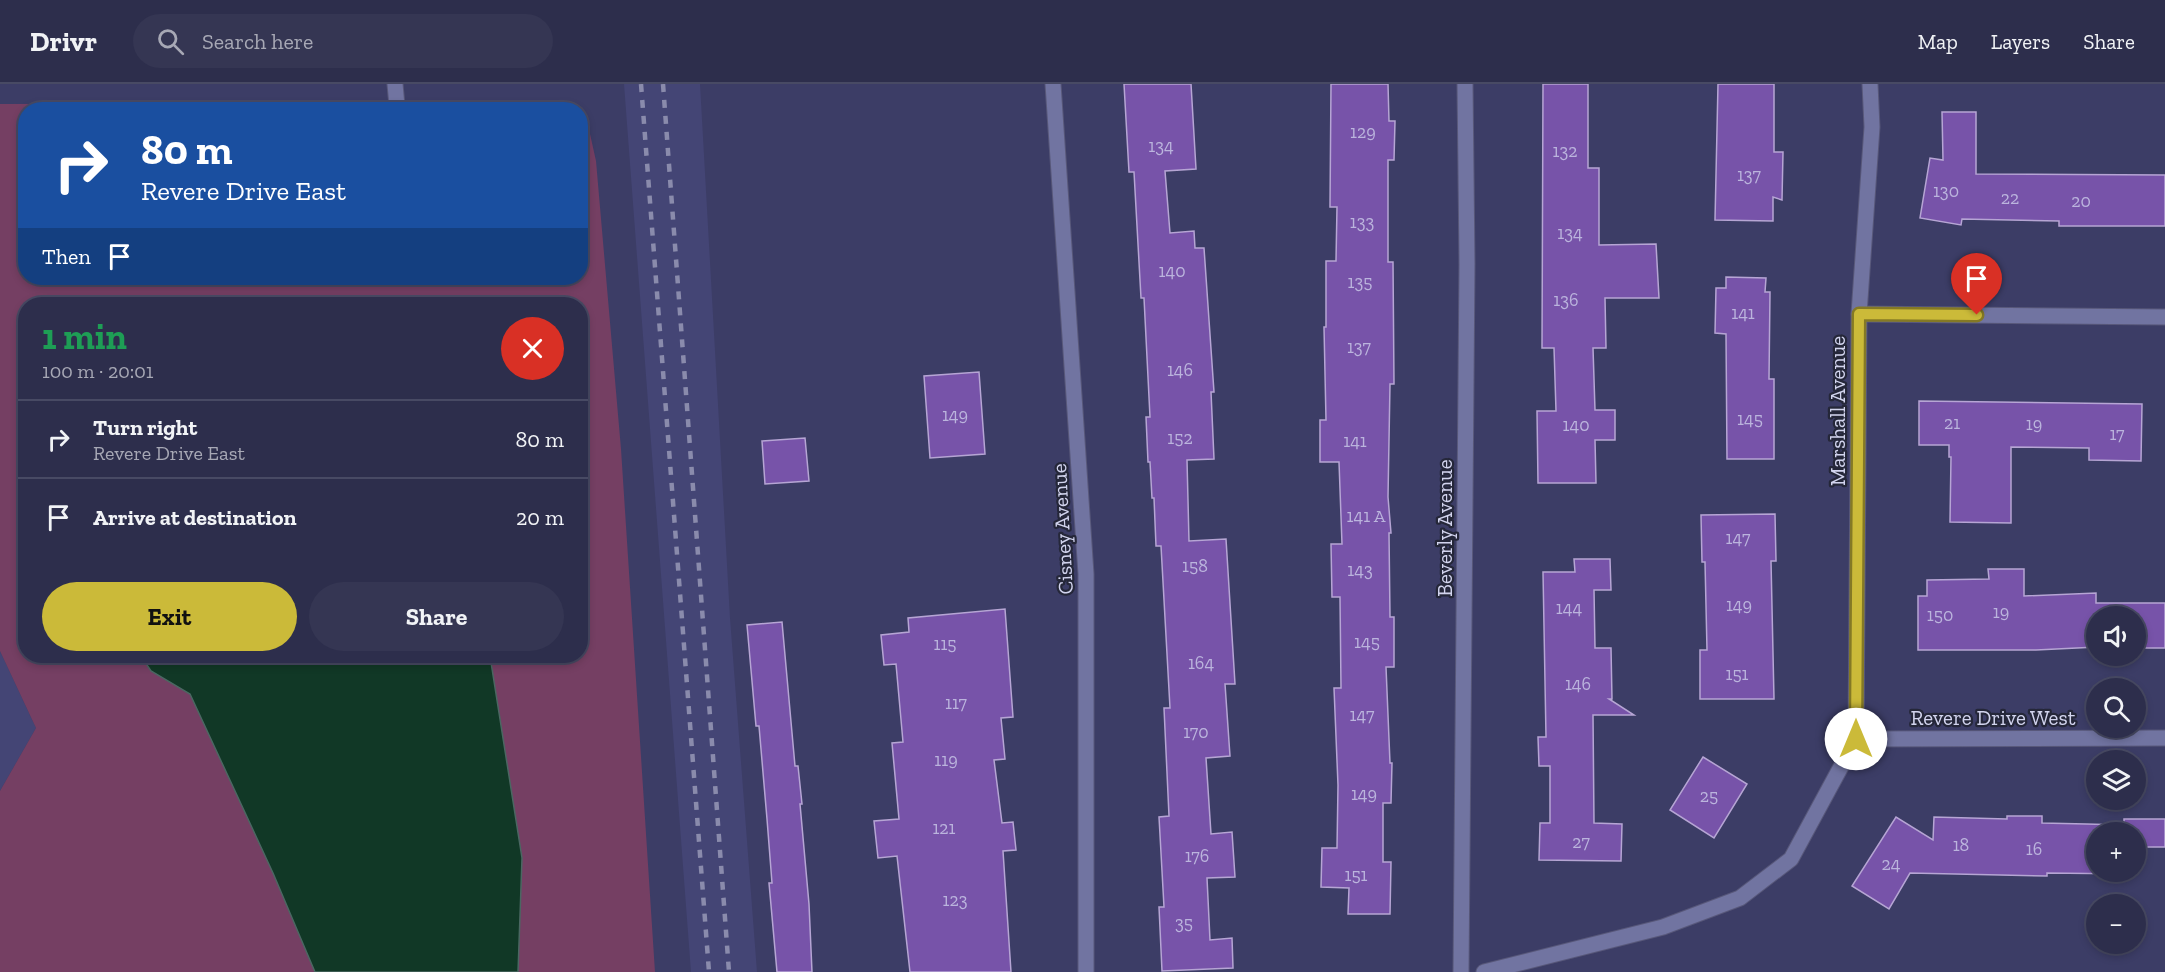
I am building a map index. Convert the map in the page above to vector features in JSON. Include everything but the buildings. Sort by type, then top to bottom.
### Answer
[{"type":"street","points":[[395,84],[397,102]]},
{"type":"street","name":"Cisney Avenue","points":[[1053,84],[1086,574],[1086,972]]},
{"type":"street","name":"Beverly Avenue","points":[[1461,972],[1467,264],[1465,84]]},
{"type":"street","name":"Marshall Avenue","points":[[1856,739],[1859,314],[1872,127],[1870,84]]},
{"type":"street","points":[[1859,314],[2165,317]]},
{"type":"street","name":"Revere Drive West","points":[[1856,739],[2165,738]]},
{"type":"street","points":[[1484,972],[1664,927],[1740,898],[1791,859],[1856,739]]},
{"type":"shaded area","points":[[624,84],[700,84],[730,618],[757,972],[691,972]]},
{"type":"shaded area","points":[[0,104],[18,104],[18,285],[588,285],[588,125],[596,161],[621,449],[655,972],[0,972],[0,791],[36,728],[0,651]]},
{"type":"shaded area","points":[[0,651],[36,728],[0,791]]},
{"type":"shaded area","points":[[146,663],[491,663],[522,858],[518,972],[315,972],[273,873],[190,694],[151,671]]},
{"type":"railway","points":[[641,84],[709,972]]},
{"type":"railway","points":[[663,84],[729,972]]},
{"type":"route","points":[[1856,739],[1859,314],[1977,315]]}]
